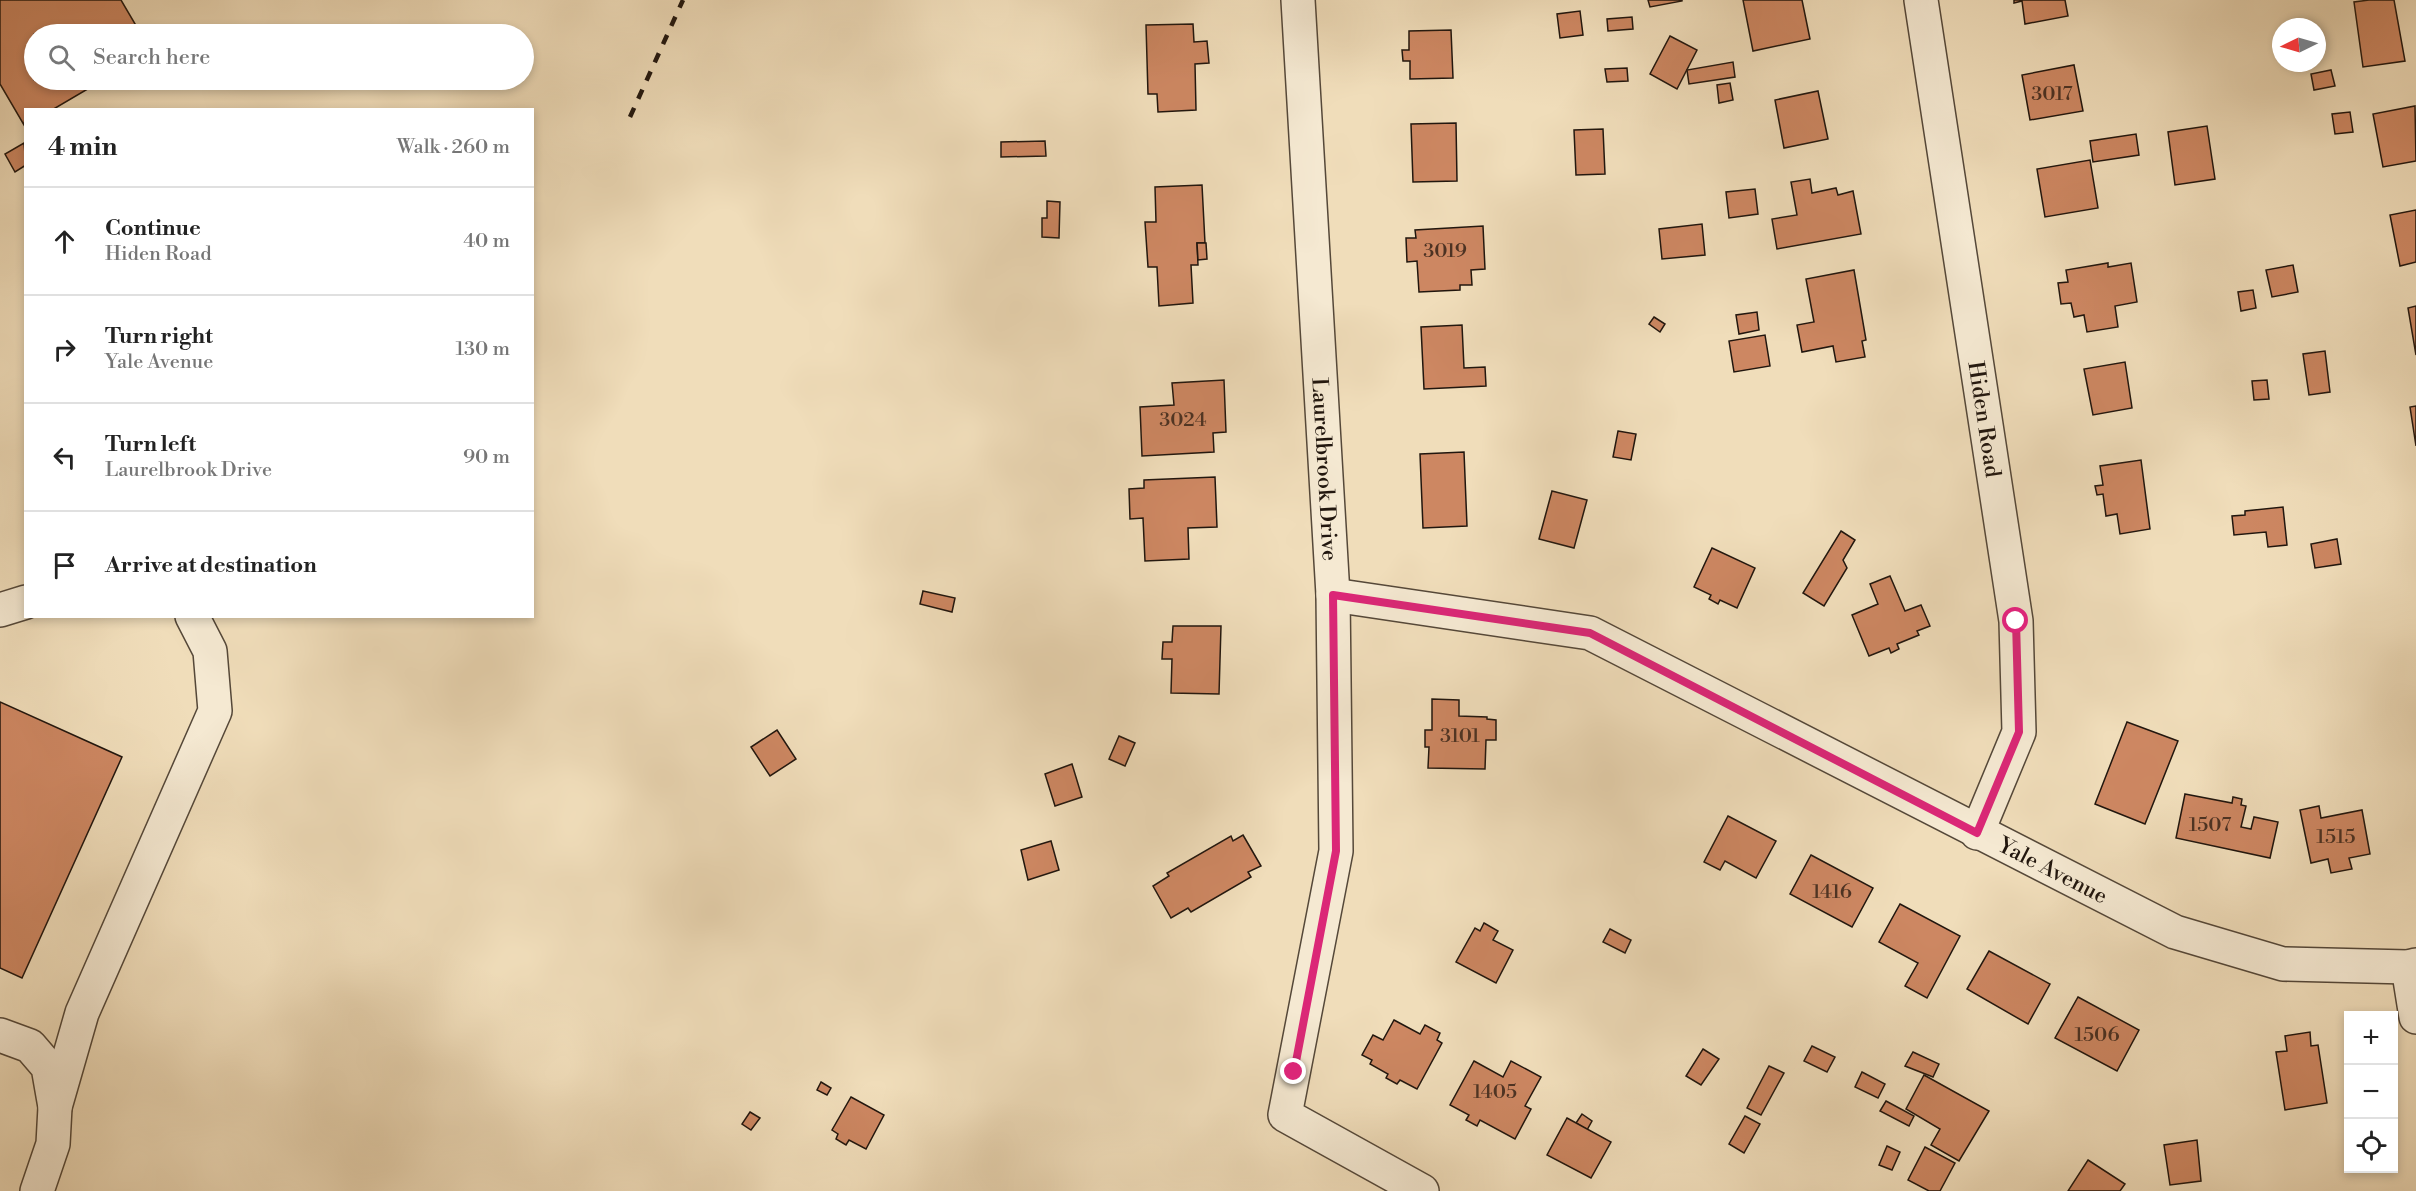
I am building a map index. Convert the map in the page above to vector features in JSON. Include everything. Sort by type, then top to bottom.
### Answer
[{"type":"street","name":"Laurelbrook Drive","points":[[1298,0],[1333,595],[1336,851],[1285,1114],[1422,1191]]},
{"type":"street","name":"Hiden Road","points":[[1921,0],[2016,621],[2019,732],[1977,833]]},
{"type":"street","name":"Yale Avenue","points":[[1333,595],[1590,633],[1977,833],[2175,932],[2283,964],[2412,966]]},
{"type":"street","points":[[0,610],[24,603]]},
{"type":"street","points":[[37,1191],[53,1144],[55,1107],[82,1013],[215,711],[210,651],[193,618]]},
{"type":"street","points":[[2412,966],[2416,1017]]},
{"type":"street","points":[[0,1035],[30,1046],[48,1067],[55,1107]]},
{"type":"building","points":[[0,0],[121,0],[135,24],[24,24],[24,90],[86,90],[55,108],[24,108],[24,125],[0,84]]},
{"type":"building","points":[[1648,0],[1682,0],[1682,1],[1650,7]]},
{"type":"building","points":[[1743,0],[1802,0],[1810,39],[1753,51]]},
{"type":"building","points":[[2014,0],[2065,0],[2068,16],[2025,24],[2022,1],[2014,3]]},
{"type":"building","points":[[2394,0],[2405,61],[2363,67],[2354,2]]},
{"type":"building","points":[[1580,11],[1583,35],[1560,38],[1557,14]]},
{"type":"building","points":[[1632,17],[1633,29],[1608,31],[1607,19]]},
{"type":"building","points":[[1193,24],[1194,42],[1207,41],[1209,63],[1195,64],[1196,110],[1158,112],[1157,94],[1148,94],[1146,25]]},
{"type":"building","points":[[1451,30],[1453,78],[1410,79],[1410,61],[1403,61],[1402,50],[1409,50],[1409,31]]},
{"type":"building","points":[[1670,36],[1697,50],[1677,89],[1650,74]]},
{"type":"building","points":[[1733,62],[1735,77],[1689,84],[1687,70]]},
{"type":"building","points":[[2074,65],[2083,111],[2030,120],[2022,75]]},
{"type":"building","points":[[1627,68],[1628,81],[1607,82],[1605,69]]},
{"type":"building","points":[[2331,70],[2335,86],[2314,90],[2311,74]]},
{"type":"building","points":[[1730,83],[1733,100],[1719,103],[1717,85]]},
{"type":"building","points":[[1818,91],[1828,139],[1784,148],[1775,100]]},
{"type":"building","points":[[2415,106],[2416,161],[2383,167],[2373,114]]},
{"type":"building","points":[[2350,112],[2353,132],[2335,134],[2332,114]]},
{"type":"building","points":[[1456,123],[1457,181],[1413,182],[1411,124]]},
{"type":"building","points":[[2207,126],[2215,179],[2175,185],[2168,132]]},
{"type":"building","points":[[1603,129],[1605,174],[1576,175],[1574,130]]},
{"type":"building","points":[[2136,134],[2139,155],[2093,162],[2090,141]]},
{"type":"building","points":[[1045,141],[1046,156],[1001,157],[1001,142]]},
{"type":"building","points":[[24,143],[24,166],[15,172],[5,154]]},
{"type":"building","points":[[2090,160],[2098,208],[2045,217],[2037,169]]},
{"type":"building","points":[[1810,179],[1812,193],[1836,188],[1838,195],[1853,191],[1861,234],[1777,249],[1772,219],[1797,215],[1791,182]]},
{"type":"building","points":[[1202,185],[1205,243],[1197,243],[1198,265],[1191,265],[1193,303],[1159,306],[1157,267],[1148,267],[1145,222],[1156,222],[1155,187]]},
{"type":"building","points":[[1755,189],[1758,214],[1729,218],[1726,192]]},
{"type":"building","points":[[1047,201],[1060,202],[1059,238],[1042,237],[1042,218],[1047,218]]},
{"type":"building","points":[[2416,210],[2416,262],[2400,266],[2390,215]]},
{"type":"building","points":[[1702,224],[1705,255],[1662,259],[1659,229]]},
{"type":"building","points":[[1483,226],[1485,269],[1471,270],[1472,285],[1460,285],[1460,290],[1419,292],[1417,261],[1407,262],[1406,238],[1416,238],[1415,230]]},
{"type":"building","points":[[1197,243],[1206,243],[1207,259],[1198,260]]},
{"type":"building","points":[[2108,263],[2108,267],[2131,263],[2137,302],[2115,306],[2118,327],[2087,332],[2084,315],[2074,317],[2071,303],[2061,304],[2058,283],[2068,282],[2066,270]]},
{"type":"building","points":[[2293,265],[2298,292],[2272,297],[2266,270]]},
{"type":"building","points":[[1854,270],[1866,340],[1862,341],[1865,357],[1836,362],[1833,346],[1802,352],[1797,325],[1814,322],[1806,279]]},
{"type":"building","points":[[2253,290],[2256,308],[2241,311],[2238,292]]},
{"type":"building","points":[[2416,306],[2416,355],[2408,308]]},
{"type":"building","points":[[1757,312],[1759,330],[1739,334],[1736,315]]},
{"type":"building","points":[[1654,317],[1665,324],[1660,332],[1649,324]]},
{"type":"building","points":[[1462,325],[1464,368],[1485,367],[1486,386],[1424,389],[1421,327]]},
{"type":"building","points":[[1765,335],[1770,366],[1734,372],[1729,341]]},
{"type":"building","points":[[2325,351],[2330,392],[2309,395],[2303,354]]},
{"type":"building","points":[[2125,362],[2132,408],[2093,415],[2084,369]]},
{"type":"building","points":[[1224,380],[1226,432],[1213,433],[1214,452],[1142,456],[1140,407],[1174,405],[1172,383]]},
{"type":"building","points":[[2267,380],[2269,399],[2254,400],[2252,381]]},
{"type":"building","points":[[2416,406],[2416,446],[2410,407]]},
{"type":"building","points":[[1618,431],[1636,434],[1631,460],[1613,457]]},
{"type":"building","points":[[1464,452],[1467,526],[1423,528],[1420,454]]},
{"type":"building","points":[[2141,460],[2150,529],[2120,534],[2117,514],[2106,516],[2103,494],[2097,495],[2095,486],[2103,485],[2100,466]]},
{"type":"building","points":[[1215,477],[1217,527],[1188,528],[1189,559],[1145,561],[1143,518],[1130,519],[1129,489],[1144,488],[1144,480]]},
{"type":"building","points":[[1552,491],[1587,500],[1574,548],[1539,539]]},
{"type":"building","points":[[2283,507],[2287,545],[2268,547],[2266,532],[2234,535],[2232,516],[2245,515],[2245,511]]},
{"type":"building","points":[[1841,531],[1855,540],[1843,560],[1847,568],[1824,606],[1803,593]]},
{"type":"building","points":[[2337,539],[2341,564],[2315,568],[2311,544]]},
{"type":"building","points":[[1712,548],[1755,568],[1737,608],[1720,600],[1718,604],[1709,599],[1711,595],[1694,587]]},
{"type":"building","points":[[1890,576],[1905,611],[1921,605],[1930,626],[1917,631],[1919,635],[1897,644],[1899,649],[1891,653],[1889,648],[1869,656],[1852,615],[1878,604],[1870,584]]},
{"type":"building","points":[[923,591],[955,598],[952,612],[920,604]]},
{"type":"building","points":[[1173,626],[1221,626],[1219,694],[1171,693],[1172,659],[1162,659],[1163,642],[1172,642]]},
{"type":"building","points":[[1432,699],[1459,700],[1459,716],[1487,717],[1487,719],[1496,720],[1496,740],[1486,740],[1485,769],[1428,768],[1429,747],[1425,747],[1425,730],[1432,730]]},
{"type":"building","points":[[0,702],[122,757],[22,978],[0,968]]},
{"type":"building","points":[[2127,722],[2178,741],[2145,824],[2095,804]]},
{"type":"building","points":[[777,730],[796,759],[770,776],[751,747]]},
{"type":"building","points":[[1119,736],[1135,743],[1125,766],[1109,759]]},
{"type":"building","points":[[1072,764],[1082,797],[1055,806],[1045,774]]},
{"type":"building","points":[[2185,794],[2232,803],[2233,797],[2242,799],[2241,805],[2246,806],[2241,827],[2251,829],[2254,817],[2278,822],[2270,858],[2176,838]]},
{"type":"building","points":[[2319,806],[2321,818],[2362,810],[2370,854],[2349,858],[2352,869],[2331,873],[2328,859],[2311,863],[2300,810]]},
{"type":"building","points":[[1728,816],[1776,841],[1756,878],[1725,861],[1720,870],[1704,862]]},
{"type":"building","points":[[1243,835],[1261,866],[1248,872],[1251,877],[1191,912],[1188,908],[1171,918],[1153,886],[1169,876],[1167,873],[1231,836],[1233,841]]},
{"type":"building","points":[[1051,841],[1059,870],[1028,880],[1021,850]]},
{"type":"building","points":[[1811,855],[1873,888],[1852,927],[1790,894]]},
{"type":"building","points":[[1900,904],[1960,936],[1927,998],[1905,986],[1918,963],[1879,942]]},
{"type":"building","points":[[1484,923],[1498,931],[1493,940],[1513,950],[1496,983],[1456,962],[1475,928],[1480,931]]},
{"type":"building","points":[[1610,929],[1631,940],[1625,953],[1603,942]]},
{"type":"building","points":[[1989,951],[2050,984],[2028,1024],[1967,989]]},
{"type":"building","points":[[2078,997],[2139,1030],[2117,1071],[2055,1038]]},
{"type":"building","points":[[1394,1020],[1420,1034],[1425,1025],[1440,1033],[1437,1040],[1442,1043],[1417,1089],[1400,1080],[1397,1084],[1386,1078],[1388,1074],[1370,1064],[1372,1060],[1362,1055],[1373,1035],[1383,1040]]},
{"type":"building","points":[[2310,1032],[2311,1046],[2318,1045],[2327,1103],[2285,1110],[2276,1052],[2287,1051],[2285,1036]]},
{"type":"building","points":[[1812,1046],[1835,1057],[1827,1072],[1804,1061]]},
{"type":"building","points":[[1703,1049],[1719,1059],[1701,1085],[1686,1076]]},
{"type":"building","points":[[1913,1052],[1939,1064],[1933,1077],[1905,1066]]},
{"type":"building","points":[[1474,1061],[1503,1077],[1511,1061],[1541,1077],[1525,1106],[1531,1109],[1515,1139],[1480,1120],[1477,1126],[1466,1120],[1469,1115],[1450,1105]]},
{"type":"building","points":[[1769,1066],[1784,1073],[1761,1115],[1747,1108]]},
{"type":"building","points":[[1862,1072],[1885,1084],[1878,1098],[1855,1087]]},
{"type":"building","points":[[1924,1075],[1989,1111],[1959,1161],[1931,1145],[1940,1129],[1906,1109]]},
{"type":"building","points":[[821,1082],[831,1088],[827,1095],[817,1090]]},
{"type":"building","points":[[851,1097],[884,1115],[866,1149],[849,1140],[846,1145],[836,1139],[838,1134],[832,1130]]},
{"type":"building","points":[[1886,1101],[1914,1116],[1909,1126],[1880,1111]]},
{"type":"building","points":[[750,1112],[760,1118],[751,1130],[742,1124]]},
{"type":"building","points":[[1582,1114],[1592,1121],[1587,1130],[1576,1123]]},
{"type":"building","points":[[1745,1116],[1760,1124],[1744,1153],[1729,1144]]},
{"type":"building","points":[[1567,1118],[1611,1142],[1591,1178],[1547,1155]]},
{"type":"building","points":[[2197,1140],[2201,1181],[2170,1185],[2164,1145]]},
{"type":"building","points":[[1887,1146],[1900,1152],[1892,1170],[1879,1165]]},
{"type":"building","points":[[1925,1147],[1955,1163],[1940,1191],[1929,1191],[1908,1180]]},
{"type":"building","points":[[2088,1160],[2125,1184],[2120,1191],[2068,1191]]},
{"type":"railway","points":[[630,117],[683,0]]},
{"type":"route","points":[[1294,1072],[1336,851],[1333,595],[1590,633],[1977,833],[2019,732],[2016,621]]}]
